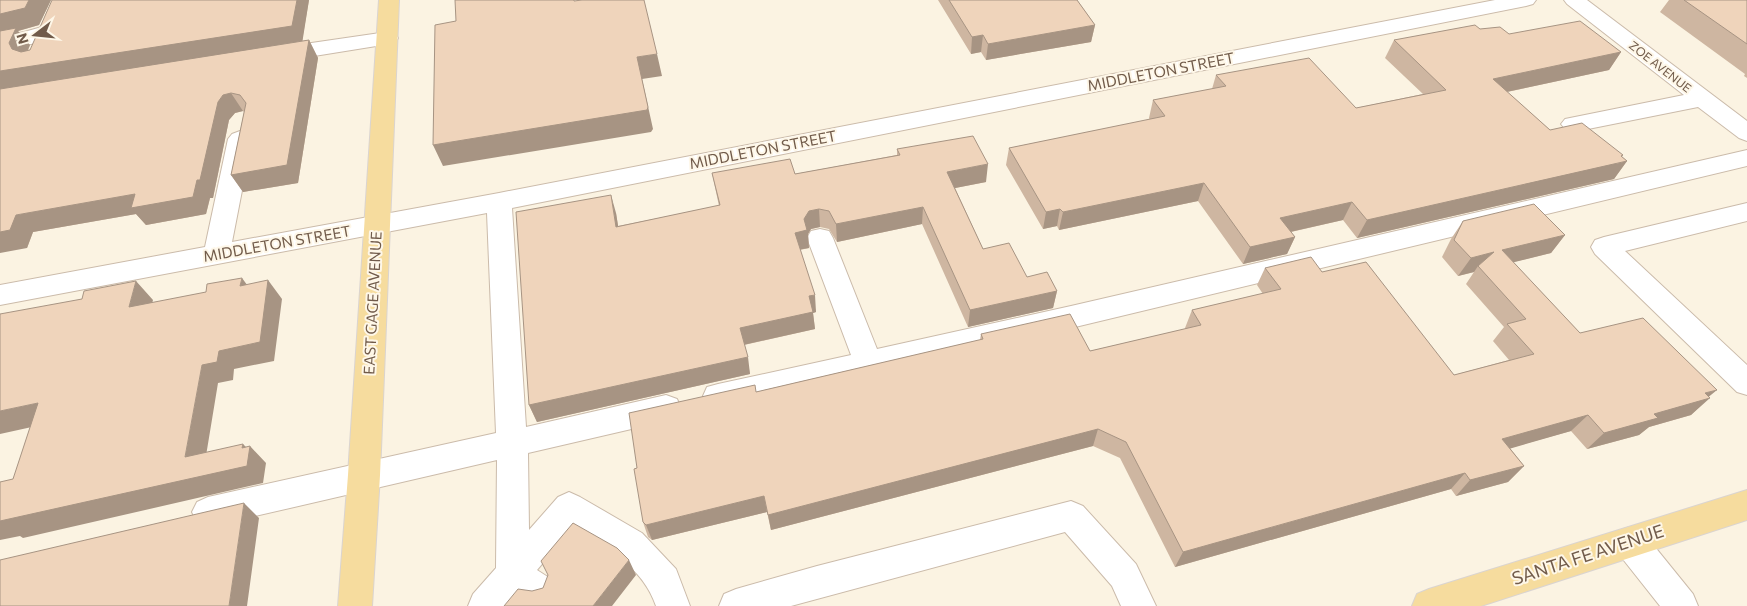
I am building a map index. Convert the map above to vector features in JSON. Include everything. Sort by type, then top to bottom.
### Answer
[{"type":"main road","name":"EAST GAGE AVENUE","points":[[355,606],[364,475],[389,0]]},
{"type":"main road","name":"SANTA FE AVENUE","points":[[1429,606],[1485,598],[1630,542],[1747,505]]},
{"type":"street","name":"MIDDLETON STREET","points":[[0,295],[377,226],[1526,0]]},
{"type":"street","name":"ZOE AVENUE","points":[[1574,0],[1747,133]]},
{"type":"street","points":[[0,42],[28,38],[52,23],[39,54]]},
{"type":"street","points":[[261,58],[387,38]]},
{"type":"street","points":[[1573,124],[1702,99]]},
{"type":"street","points":[[216,255],[243,120]]},
{"type":"street","points":[[180,518],[1071,317],[1747,158]]},
{"type":"street","points":[[499,202],[512,442],[526,582]]},
{"type":"street","points":[[1747,212],[1604,247],[1747,383]]},
{"type":"street","points":[[820,238],[868,362]]},
{"type":"street","points":[[485,606],[526,582],[569,507],[630,544],[664,580],[672,606]]},
{"type":"street","points":[[736,606],[817,582],[1071,516],[1124,575],[1139,606]]},
{"type":"street","points":[[1630,542],[1681,606]]},
{"type":"building","points":[[0,0],[29,0],[25,8],[0,14]]},
{"type":"building","points":[[52,0],[297,0],[292,26],[0,71],[0,31],[16,28],[9,43],[12,49],[21,52],[30,50]]},
{"type":"building","points":[[455,0],[644,0],[657,54],[637,57],[648,107],[647,110],[433,145],[435,25],[456,21]]},
{"type":"building","points":[[949,0],[1077,0],[1095,25],[988,44],[983,35],[972,37]]},
{"type":"building","points":[[1684,0],[1747,0],[1747,44]]},
{"type":"building","points":[[1580,21],[1621,52],[1493,79],[1550,130],[1582,123],[1623,155],[1621,156],[1627,161],[1367,220],[1352,202],[1280,218],[1295,237],[1250,247],[1204,183],[1063,212],[1060,209],[1046,212],[1009,148],[1165,116],[1153,100],[1226,86],[1216,75],[1309,58],[1356,108],[1446,90],[1394,40],[1475,25],[1480,29],[1500,27],[1509,34]]},
{"type":"building","points":[[309,40],[287,165],[231,175],[246,103],[240,95],[231,93],[223,95],[218,102],[200,180],[197,180],[193,197],[131,208],[135,194],[16,215],[10,230],[0,232],[0,89]]},
{"type":"building","points":[[973,136],[988,164],[947,172],[983,249],[1009,243],[1027,277],[1047,272],[1057,291],[970,310],[923,207],[836,224],[829,211],[819,209],[809,211],[804,219],[807,230],[795,233],[815,295],[809,296],[813,312],[740,328],[748,357],[529,405],[516,212],[611,195],[616,227],[720,205],[712,173],[790,159],[795,174],[900,155],[897,149]]},
{"type":"building","points":[[1534,204],[1565,235],[1502,250],[1580,333],[1643,318],[1717,390],[1705,393],[1710,398],[1654,414],[1658,418],[1604,433],[1588,415],[1502,439],[1524,466],[1470,480],[1465,473],[1183,552],[1126,442],[1098,429],[768,515],[764,496],[646,525],[643,522],[634,469],[637,468],[629,413],[755,385],[756,392],[983,339],[981,334],[1070,314],[1090,351],[1201,325],[1192,310],[1281,289],[1265,268],[1311,257],[1322,272],[1366,262],[1454,375],[1534,354],[1507,324],[1526,319],[1478,266],[1494,252],[1471,258],[1454,240],[1463,221]]},
{"type":"building","points":[[242,278],[240,286],[268,280],[260,342],[219,351],[217,362],[202,365],[185,457],[243,444],[242,448],[250,446],[247,466],[0,521],[0,482],[13,479],[38,403],[0,411],[0,314],[82,299],[84,291],[136,281],[129,307],[206,292],[207,284]]},
{"type":"building","points":[[244,503],[229,606],[0,606],[0,560]]},
{"type":"building","points":[[573,523],[617,548],[629,560],[593,606],[504,606],[518,589],[532,591],[543,588],[548,575],[541,561]]}]
